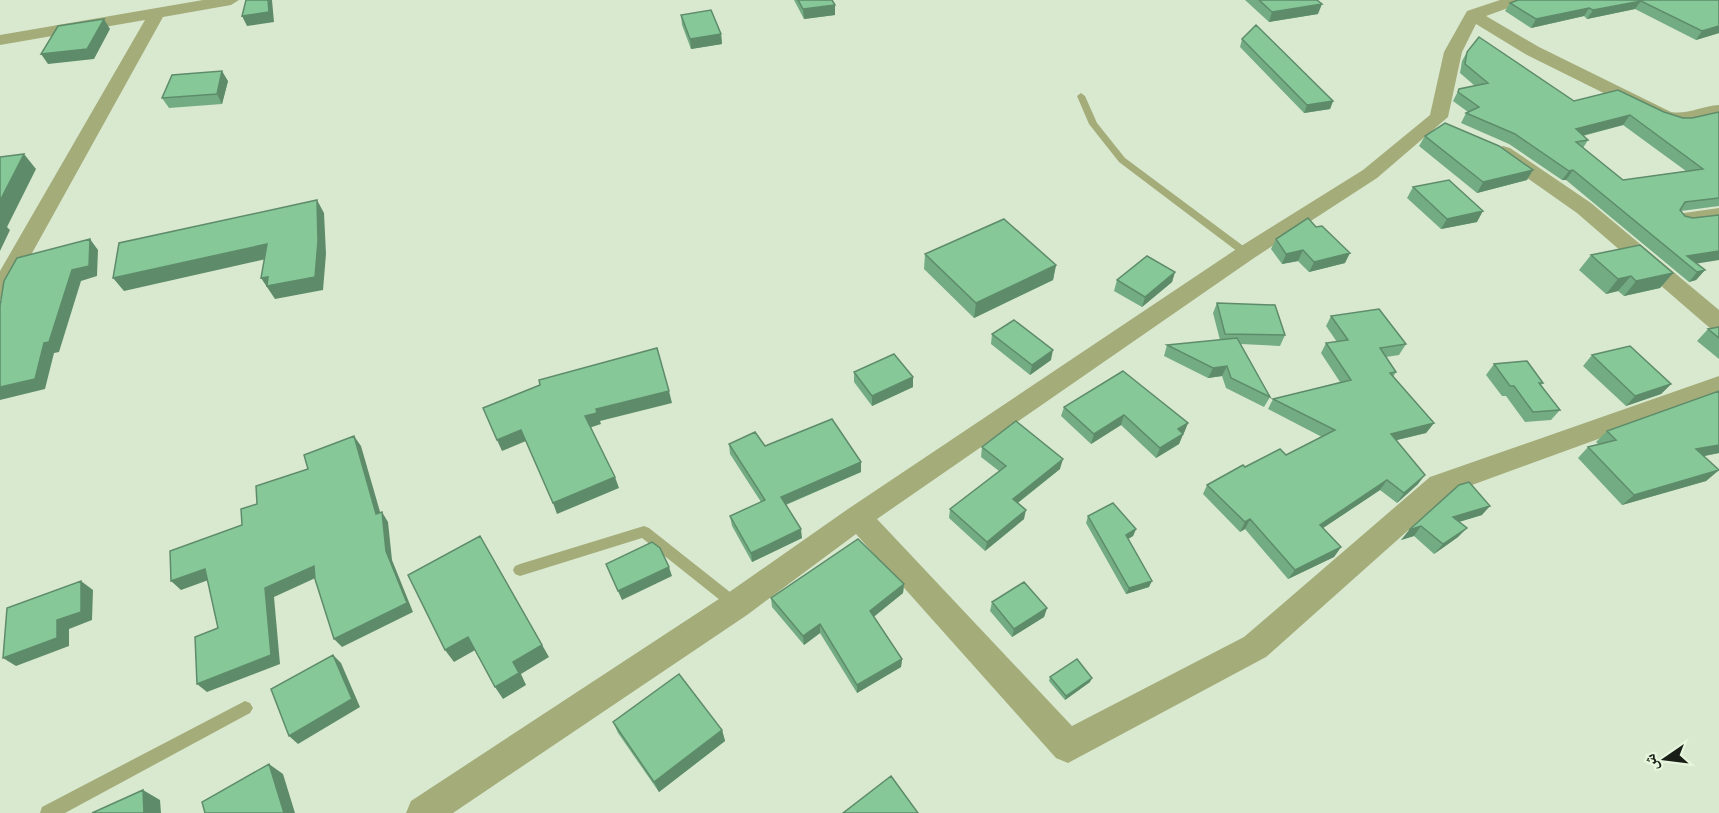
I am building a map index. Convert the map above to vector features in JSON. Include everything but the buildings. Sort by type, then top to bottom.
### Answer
[{"type":"street","points":[[0,40],[231,0]]},
{"type":"street","points":[[423,813],[736,605],[858,517],[1246,253],[1444,125],[1439,117],[1453,52],[1473,15],[1516,0]]},
{"type":"street","points":[[0,291],[157,13]]},
{"type":"street","points":[[1473,15],[1533,51],[1665,116],[1684,120],[1704,112],[1719,111]]},
{"type":"street","points":[[1482,142],[1501,150],[1584,208],[1719,323]]},
{"type":"street","points":[[1685,219],[1719,215]]},
{"type":"street","points":[[858,517],[1068,746],[1254,646],[1440,485],[1719,385]]},
{"type":"lane","points":[[1081,96],[1093,124],[1122,160],[1246,253]]},
{"type":"lane","points":[[520,570],[644,532],[736,605]]},
{"type":"lane","points":[[48,813],[245,708]]}]
